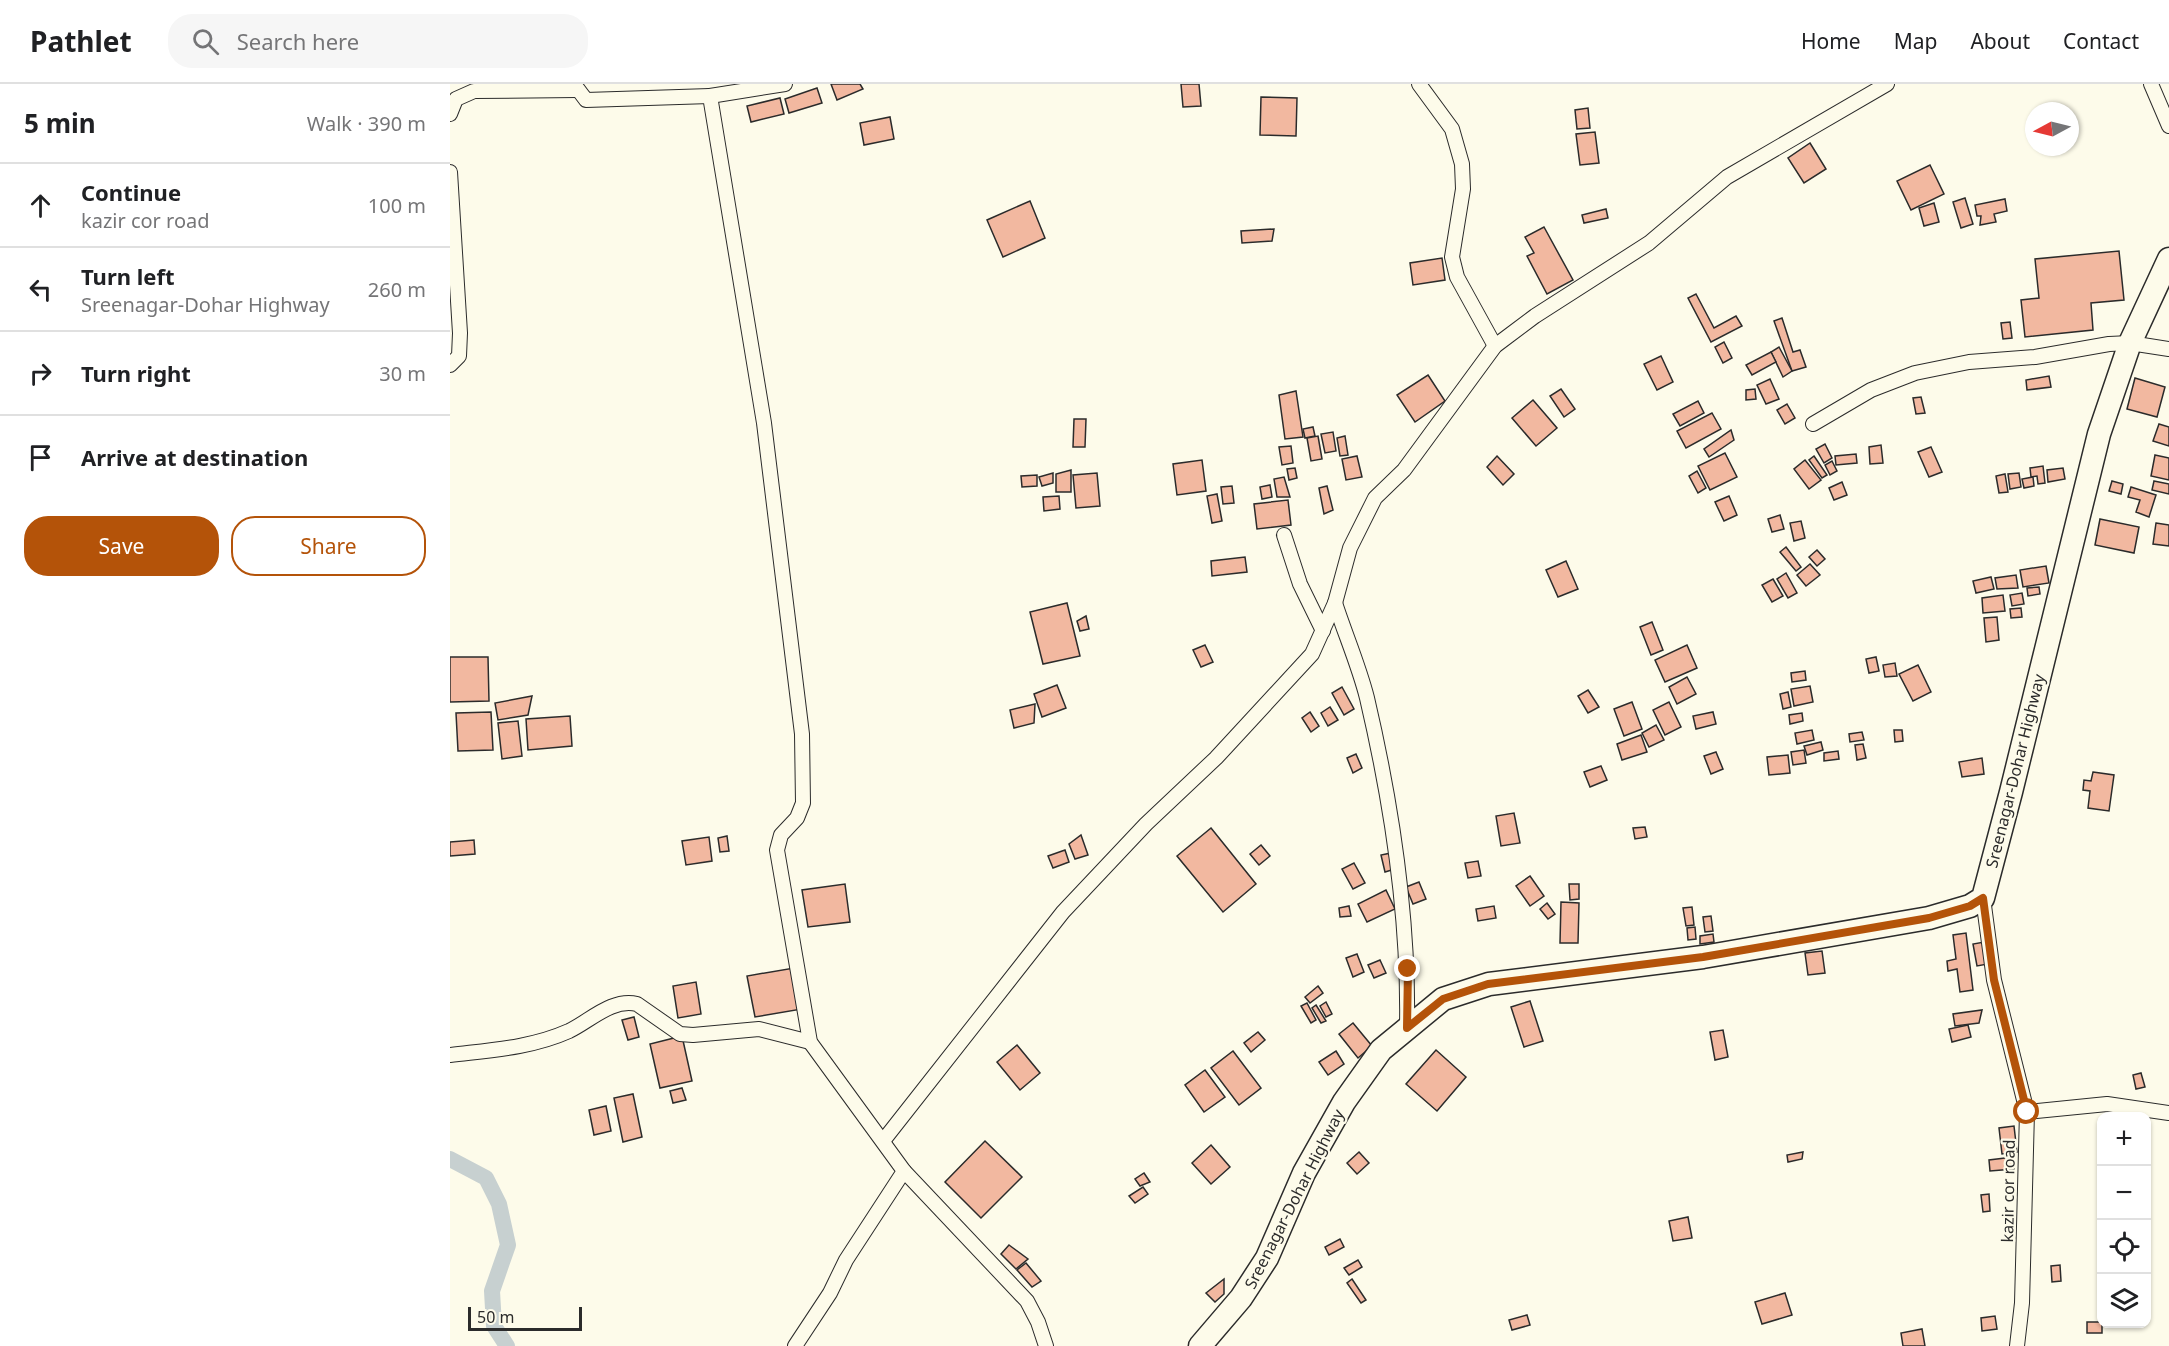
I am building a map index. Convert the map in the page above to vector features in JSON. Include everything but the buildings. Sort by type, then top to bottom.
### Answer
[{"type":"main road","name":"Sreenagar-Dohar Highway","points":[[1200,1346],[1241,1298],[1267,1258],[1304,1173],[1344,1102],[1381,1050],[1443,999],[1488,984],[1703,957],[1929,918],[1970,906],[1983,898],[2009,803],[2099,434],[2130,343],[2169,259]]},
{"type":"street","points":[[450,114],[456,99],[474,91],[576,87],[586,100],[710,96],[785,84]]},
{"type":"street","points":[[1419,84],[1452,129],[1462,164],[1463,189],[1452,257],[1457,277],[1495,346]]},
{"type":"street","points":[[883,1141],[1063,912],[1146,824],[1224,749],[1312,654],[1335,603],[1350,548],[1375,498],[1404,470],[1495,346],[1535,316],[1648,243],[1727,177],[1887,84]]},
{"type":"street","points":[[2151,84],[2169,126]]},
{"type":"street","points":[[710,96],[764,423],[802,734],[802,804],[797,818],[781,835],[777,850],[810,1042],[903,1171],[1027,1301],[1038,1322],[1046,1346]]},
{"type":"street","points":[[450,172],[460,333],[459,356],[450,365]]},
{"type":"street","points":[[1813,424],[1871,390],[1915,373],[1969,363],[2036,357],[2109,344],[2130,343],[2169,349]]},
{"type":"street","points":[[1284,536],[1300,584],[1323,632]]},
{"type":"street","points":[[1335,603],[1367,696],[1392,830],[1401,889],[1408,969],[1407,1028]]},
{"type":"street","name":"kazir cor road","points":[[1983,898],[1994,980],[2027,1112],[2022,1303],[2017,1346]]},
{"type":"street","points":[[450,1056],[532,1045],[570,1030],[614,1005],[629,1002],[637,1004],[680,1034],[693,1035],[759,1029],[810,1042]]},
{"type":"street","points":[[2027,1112],[2108,1104],[2169,1113]]},
{"type":"street","points":[[795,1346],[830,1293],[846,1260],[903,1171]]},
{"type":"waterway","points":[[450,1159],[486,1178],[499,1204],[508,1245],[492,1291],[494,1326],[507,1346]]},
{"type":"route","points":[[1408,969],[1407,1028],[1443,999],[1488,984],[1703,957],[1929,918],[1970,906],[1983,898],[1994,980],[2027,1112]]}]
